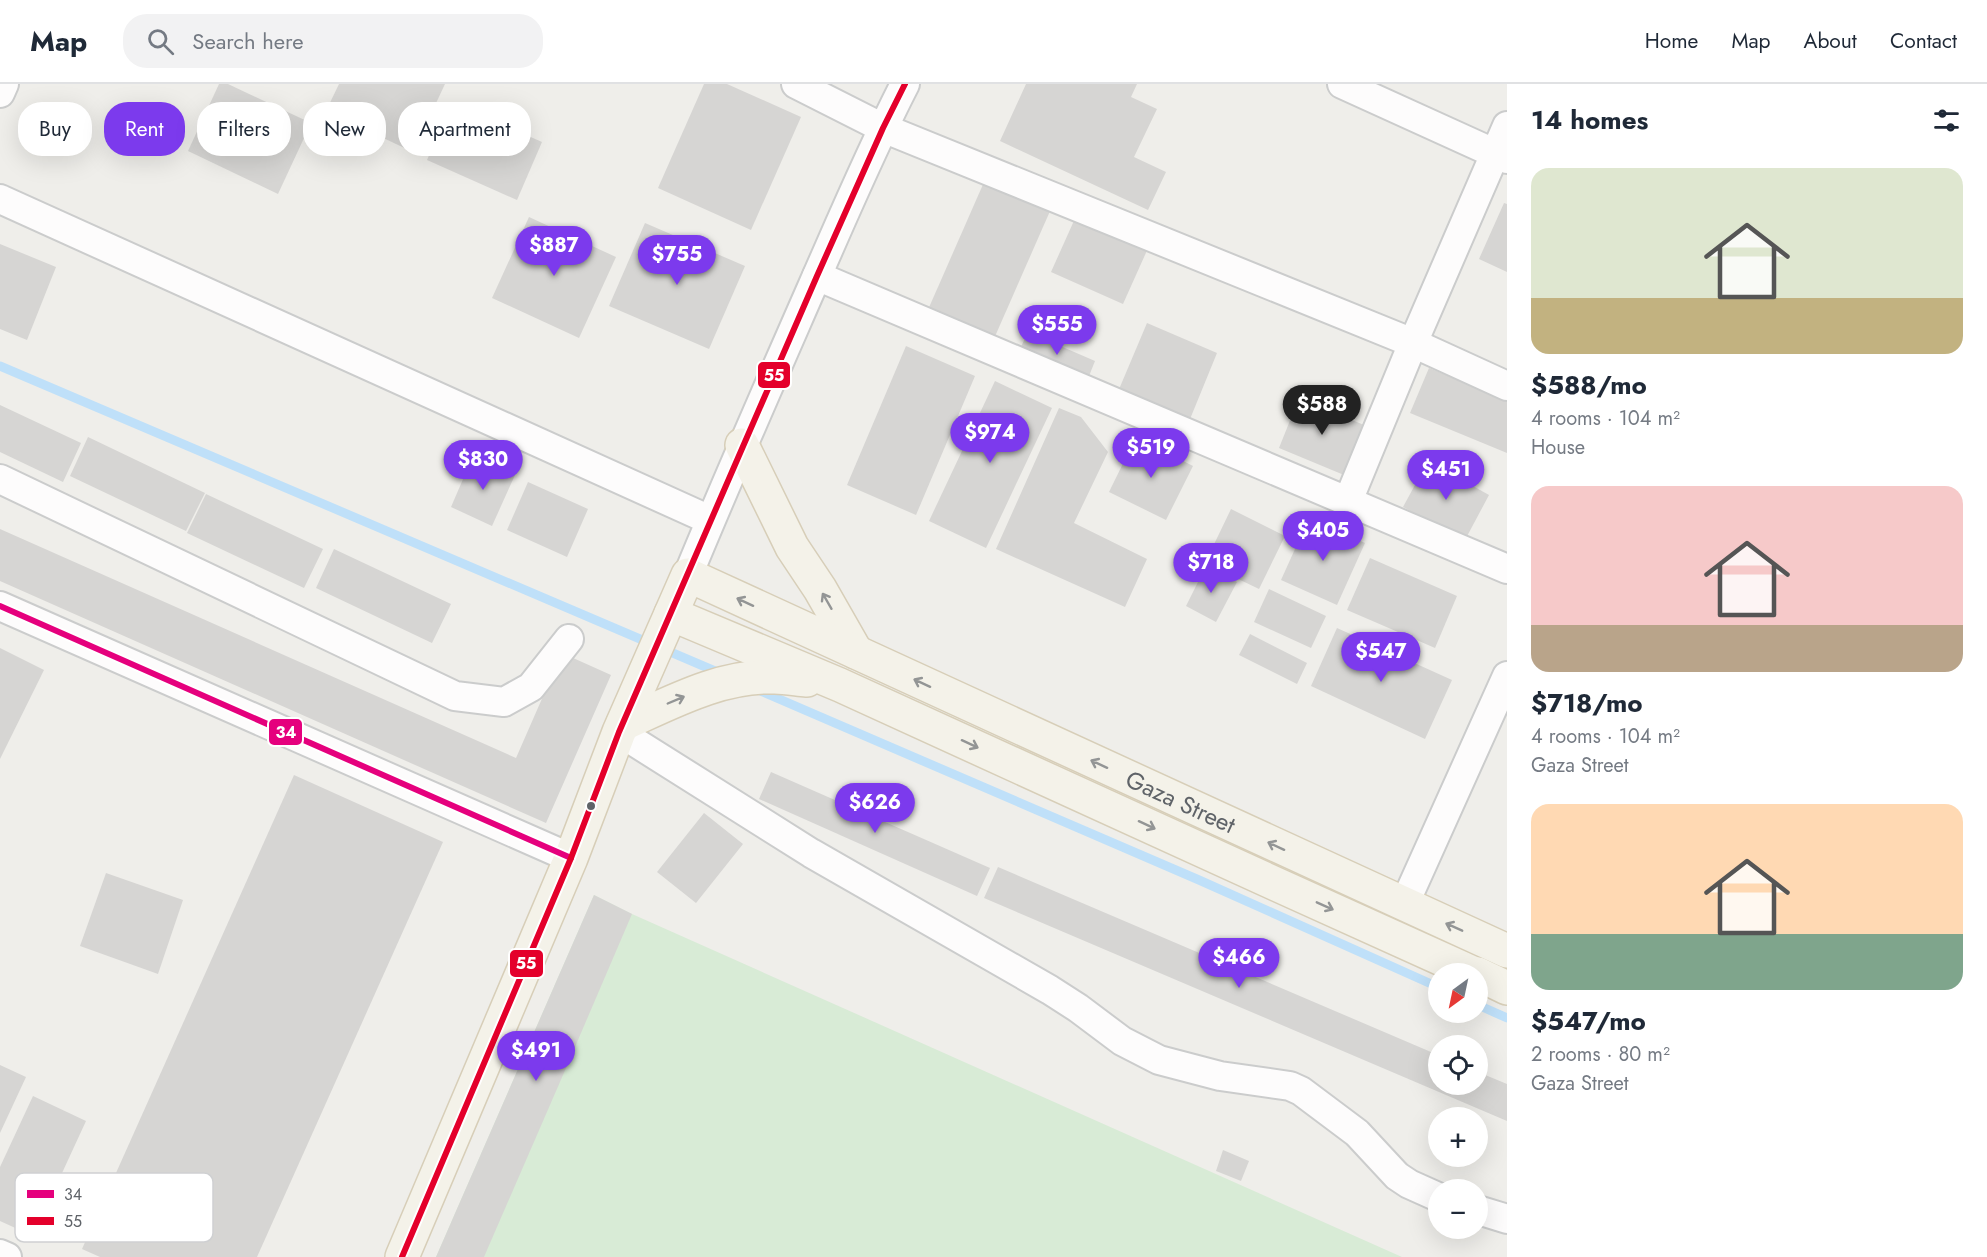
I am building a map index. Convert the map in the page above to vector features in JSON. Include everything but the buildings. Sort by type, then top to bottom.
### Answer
[{"type":"main road","points":[[742,445],[792,547],[820,589],[856,652]]},
{"type":"main road","points":[[402,1257],[571,858],[621,728],[688,575]]},
{"type":"main road","name":"Gaza Street","points":[[688,575],[1507,951]]},
{"type":"main road","name":"Gaza Street","points":[[671,614],[840,685],[1452,963]]},
{"type":"main road","points":[[621,728],[714,686],[750,678],[773,677],[840,685]]},
{"type":"main road","name":"Gaza Street","points":[[1488,979],[1507,988]]},
{"type":"street","points":[[0,93],[4,84]]},
{"type":"street","points":[[796,84],[883,128],[1413,343],[1507,386]]},
{"type":"street","points":[[688,575],[742,445],[883,128],[905,84]]},
{"type":"street","points":[[1342,84],[1501,156]]},
{"type":"street","points":[[1348,501],[1413,343],[1501,156],[1507,126]]},
{"type":"street","points":[[0,199],[710,520]]},
{"type":"street","points":[[817,276],[1507,569]]},
{"type":"street","points":[[0,480],[456,696],[504,702],[531,687],[569,639]]},
{"type":"street","points":[[0,606],[571,858]]},
{"type":"street","points":[[1404,905],[1507,676]]},
{"type":"street","points":[[621,728],[811,853],[1050,990],[1139,1051],[1179,1066],[1220,1076],[1290,1086],[1301,1091],[1356,1133],[1396,1176],[1409,1185],[1428,1193]]},
{"type":"street","points":[[1488,1213],[1507,1219]]},
{"type":"street","points":[[0,1254],[7,1257]]},
{"type":"green space","points":[[594,895],[632,914],[1402,1257],[436,1257]]},
{"type":"waterway","points":[[0,366],[722,674]]},
{"type":"waterway","points":[[756,689],[1199,880],[1428,983]]},
{"type":"waterway","points":[[1488,1009],[1507,1018]]},
{"type":"transit line","name":"55","points":[[402,1257],[571,858],[619,732],[817,276],[905,84]]},
{"type":"transit line","name":"34","points":[[0,606],[571,858]]}]
